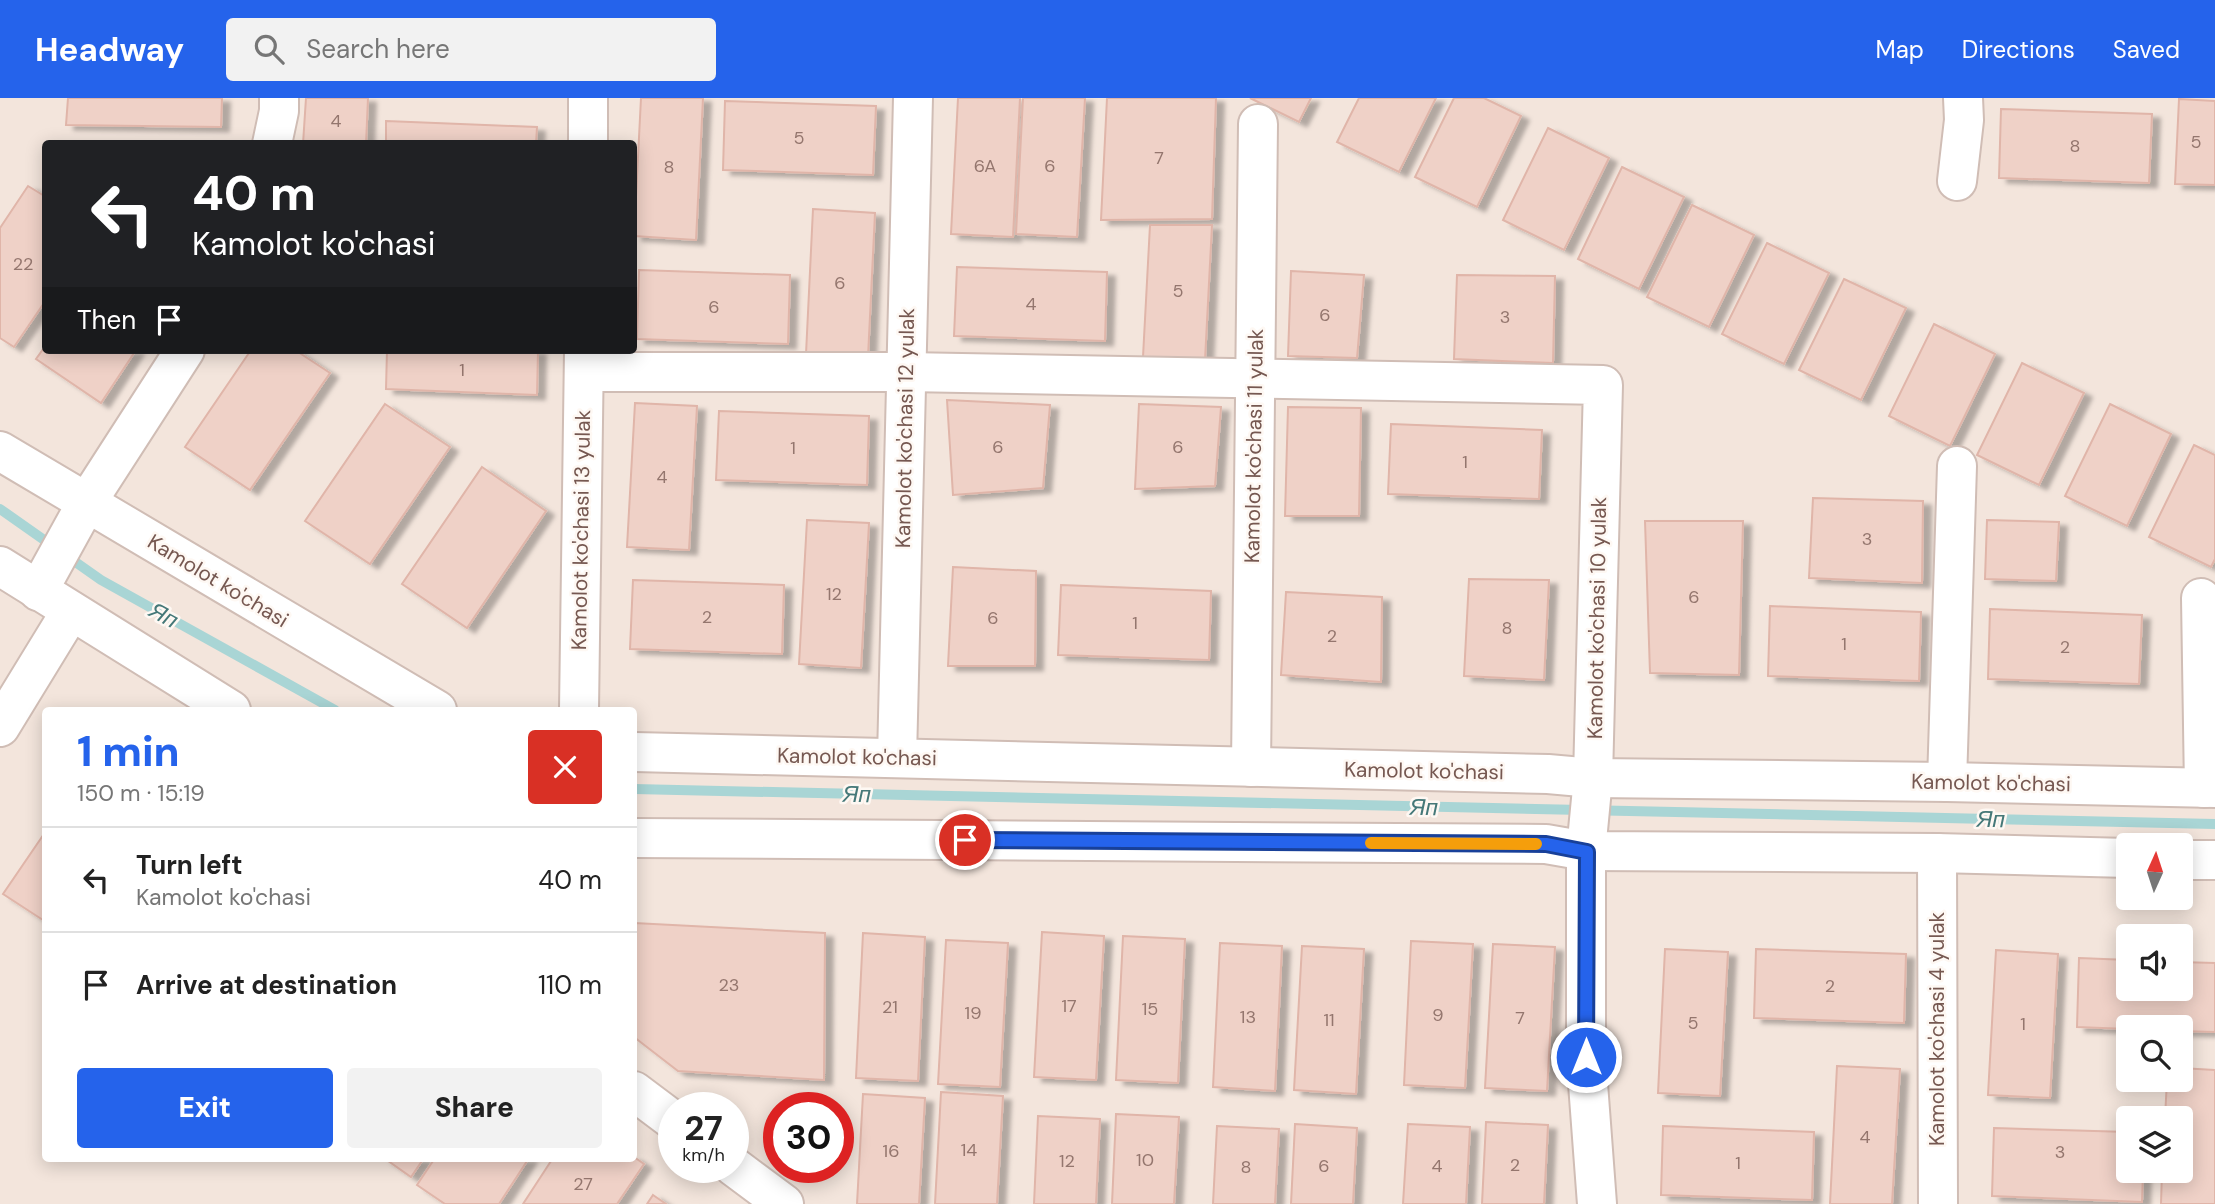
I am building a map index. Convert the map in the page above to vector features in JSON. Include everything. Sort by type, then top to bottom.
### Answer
[{"type":"street","points":[[273,140],[279,98]]},
{"type":"street","points":[[587,140],[588,98]]},
{"type":"street","name":"Kamolot ko'chasi 12 yulak","points":[[897,758],[913,98]]},
{"type":"street","points":[[1956,181],[1964,120],[1963,98]]},
{"type":"street","name":"Kamolot ko'chasi 11 yulak","points":[[1251,767],[1258,124]]},
{"type":"street","points":[[44,579],[81,512],[182,354]]},
{"type":"street","points":[[584,361],[906,372],[1255,377]]},
{"type":"street","name":"Kamolot ko'chasi 13 yulak","points":[[579,707],[584,361]]},
{"type":"street","name":"Kamolot ko'chasi 10 yulak","points":[[1255,377],[1603,384],[1593,778],[1587,852],[1586,1057],[1597,1204]]},
{"type":"street","name":"Kamolot ko'chasi","points":[[0,451],[81,512],[432,707]]},
{"type":"street","points":[[1947,782],[1957,466]]},
{"type":"street","points":[[0,566],[44,579],[71,611],[226,707]]},
{"type":"street","points":[[2202,598],[2209,788]]},
{"type":"street","points":[[0,727],[71,611]]},
{"type":"street","name":"Kamolot ko'chasi","points":[[637,752],[1548,774],[1593,778],[2209,788]]},
{"type":"street","points":[[637,838],[1546,844],[1587,852],[1937,853],[2116,858]]},
{"type":"street","name":"Kamolot ko'chasi 4 yulak","points":[[1937,853],[1938,1204]]},
{"type":"street","points":[[2193,860],[2215,860]]},
{"type":"street","points":[[637,1093],[658,1109]]},
{"type":"street","points":[[749,1178],[784,1204]]},
{"type":"shaded area","points":[[0,98],[2215,98],[2215,1204],[0,1204]]},
{"type":"building","points":[[68,98],[222,98],[221,127],[66,125]]},
{"type":"building","points":[[306,98],[368,98],[366,140],[303,140]]},
{"type":"building","points":[[641,98],[703,98],[696,240],[637,236]]},
{"type":"building","points":[[958,98],[1020,98],[1013,237],[951,234]]},
{"type":"building","points":[[1023,98],[1085,98],[1077,237],[1016,234]]},
{"type":"building","points":[[1107,98],[1216,98],[1212,219],[1101,220]]},
{"type":"building","points":[[1250,98],[1311,98],[1299,122]]},
{"type":"building","points":[[1359,98],[1436,98],[1399,172],[1337,142]]},
{"type":"building","points":[[1454,98],[1484,98],[1521,116],[1477,207],[1415,177]]},
{"type":"building","points":[[2179,99],[2215,101],[2215,185],[2175,184]]},
{"type":"building","points":[[725,101],[876,106],[873,175],[723,170]]},
{"type":"building","points":[[2001,109],[2152,114],[2149,183],[1999,178]]},
{"type":"building","points":[[386,121],[537,127],[536,140],[386,140]]},
{"type":"building","points":[[1548,128],[1609,158],[1564,250],[1503,220]]},
{"type":"building","points":[[1622,167],[1684,197],[1639,289],[1578,259]]},
{"type":"building","points":[[28,186],[42,195],[42,306],[14,347],[0,338],[0,228]]},
{"type":"building","points":[[1692,205],[1754,235],[1709,327],[1647,297]]},
{"type":"building","points":[[813,209],[875,213],[868,357],[806,354]]},
{"type":"building","points":[[1150,225],[1212,225],[1205,360],[1143,357]]},
{"type":"building","points":[[1767,243],[1829,273],[1784,364],[1722,334]]},
{"type":"building","points":[[957,267],[1107,272],[1105,341],[954,336]]},
{"type":"building","points":[[639,270],[790,275],[788,344],[637,339]]},
{"type":"building","points":[[1291,271],[1364,275],[1357,358],[1288,356]]},
{"type":"building","points":[[1457,275],[1555,276],[1553,363],[1454,359]]},
{"type":"building","points":[[1844,279],[1906,308],[1861,400],[1799,370]]},
{"type":"building","points":[[1934,324],[1995,354],[1950,446],[1889,416]]},
{"type":"building","points":[[42,351],[42,354],[133,354],[101,403],[36,359]]},
{"type":"building","points":[[248,354],[301,354],[330,373],[250,490],[185,447]]},
{"type":"building","points":[[387,354],[538,354],[537,395],[386,389]]},
{"type":"building","points":[[2022,363],[2084,393],[2039,485],[1977,455]]},
{"type":"building","points":[[947,400],[1050,405],[1043,488],[953,495]]},
{"type":"building","points":[[635,403],[697,406],[689,550],[627,547]]},
{"type":"building","points":[[385,404],[450,447],[370,564],[305,521]]},
{"type":"building","points":[[1139,404],[1221,407],[1215,486],[1135,489]]},
{"type":"building","points":[[2110,404],[2171,434],[2127,526],[2065,496]]},
{"type":"building","points":[[1288,407],[1361,408],[1359,516],[1285,516]]},
{"type":"building","points":[[719,411],[869,416],[867,485],[716,480]]},
{"type":"building","points":[[1391,424],[1542,430],[1539,499],[1388,494]]},
{"type":"building","points":[[2194,445],[2215,455],[2215,559],[2211,567],[2149,537]]},
{"type":"building","points":[[482,467],[546,511],[467,628],[402,584]]},
{"type":"building","points":[[1813,498],[1923,501],[1922,583],[1809,578]]},
{"type":"building","points":[[807,520],[869,523],[861,668],[799,664]]},
{"type":"building","points":[[1987,520],[2059,522],[2056,581],[1985,579]]},
{"type":"building","points":[[1645,521],[1743,521],[1739,675],[1650,673]]},
{"type":"building","points":[[953,567],[1036,571],[1035,666],[948,666]]},
{"type":"building","points":[[1469,579],[1549,580],[1544,680],[1464,676]]},
{"type":"building","points":[[633,580],[784,585],[782,654],[630,649]]},
{"type":"building","points":[[1061,585],[1211,591],[1209,660],[1058,655]]},
{"type":"building","points":[[1286,592],[1382,597],[1381,682],[1281,675]]},
{"type":"building","points":[[1770,606],[1921,612],[1919,681],[1768,676]]},
{"type":"building","points":[[1990,609],[2142,615],[2139,684],[1988,679]]},
{"type":"building","points":[[42,837],[42,919],[3,894]]},
{"type":"building","points":[[637,923],[825,933],[824,1080],[678,1071],[637,1039]]},
{"type":"building","points":[[1042,932],[1104,936],[1096,1080],[1034,1077]]},
{"type":"building","points":[[863,933],[925,937],[918,1081],[856,1078]]},
{"type":"building","points":[[1123,936],[1185,939],[1178,1083],[1116,1080]]},
{"type":"building","points":[[946,940],[1008,943],[1000,1087],[938,1084]]},
{"type":"building","points":[[1411,941],[1473,944],[1465,1088],[1404,1085]]},
{"type":"building","points":[[1220,943],[1282,946],[1275,1091],[1213,1087]]},
{"type":"building","points":[[1493,944],[1555,947],[1547,1091],[1485,1088]]},
{"type":"building","points":[[1302,946],[1364,949],[1356,1094],[1294,1090]]},
{"type":"building","points":[[1665,949],[1728,952],[1720,1096],[1658,1093]]},
{"type":"building","points":[[1756,949],[1906,954],[1904,1023],[1754,1018]]},
{"type":"building","points":[[1996,950],[2058,954],[2050,1098],[1988,1095]]},
{"type":"building","points":[[2079,958],[2116,960],[2116,1001],[2193,1001],[2193,962],[2215,963],[2215,1032],[2193,1031],[2193,1015],[2116,1015],[2116,1029],[2077,1027]]},
{"type":"building","points":[[1837,1066],[1900,1069],[1892,1204],[1830,1204]]},
{"type":"building","points":[[2193,1069],[2215,1070],[2215,1204],[2161,1204],[2162,1183],[2193,1183],[2193,1106],[2166,1106],[2166,1092],[2193,1092]]},
{"type":"building","points":[[941,1092],[1003,1096],[997,1204],[935,1204]]},
{"type":"building","points":[[863,1094],[925,1098],[919,1204],[857,1204]]},
{"type":"building","points":[[1116,1114],[1179,1117],[1174,1204],[1112,1204]]},
{"type":"building","points":[[1038,1116],[1100,1119],[1096,1204],[1034,1204]]},
{"type":"building","points":[[1486,1122],[1548,1125],[1544,1204],[1482,1204]]},
{"type":"building","points":[[1295,1124],[1357,1128],[1353,1204],[1291,1204]]},
{"type":"building","points":[[1408,1124],[1470,1127],[1466,1204],[1403,1204]]},
{"type":"building","points":[[1217,1126],[1279,1129],[1275,1204],[1213,1204]]},
{"type":"building","points":[[1663,1126],[1814,1132],[1812,1200],[1661,1195]]},
{"type":"building","points":[[1994,1128],[2116,1132],[2116,1183],[2143,1183],[2142,1202],[1992,1196]]},
{"type":"building","points":[[637,1159],[644,1164],[617,1204],[523,1204],[550,1162],[637,1162]]},
{"type":"building","points":[[390,1162],[421,1162],[411,1177]]},
{"type":"building","points":[[432,1162],[526,1162],[499,1204],[445,1204],[417,1185]]},
{"type":"building","points":[[653,1195],[666,1204],[647,1204]]},
{"type":"waterway","name":"Яп","points":[[0,509],[101,580],[330,707]]},
{"type":"waterway","name":"Яп","points":[[637,789],[2215,824]]},
{"type":"slow traffic","points":[[1371,843],[1536,844]]},
{"type":"route","points":[[965,840],[1546,844],[1587,852],[1586,1057]]}]
